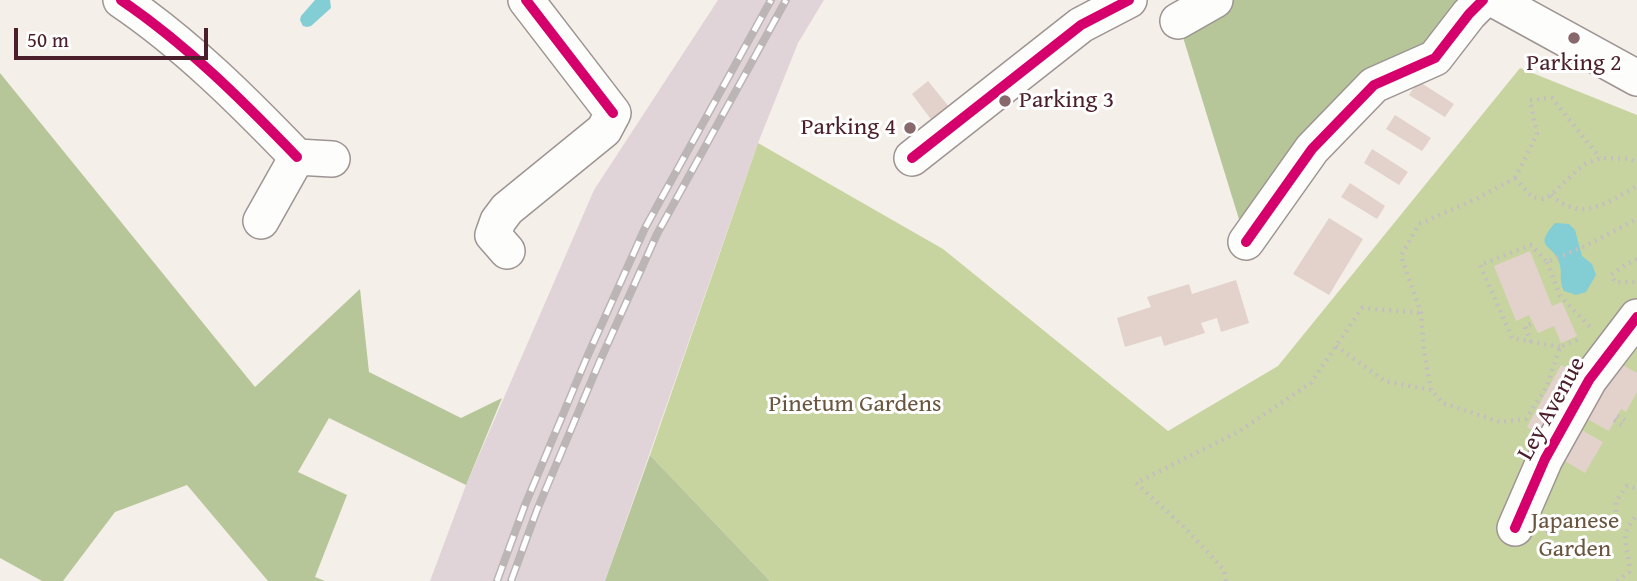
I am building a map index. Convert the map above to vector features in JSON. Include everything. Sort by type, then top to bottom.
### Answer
[{"type":"street","points":[[121,0],[186,50],[297,157],[332,159]]},
{"type":"street","points":[[507,251],[493,235],[498,221],[507,209],[604,130],[613,113],[526,0]]},
{"type":"street","points":[[912,158],[1081,25],[1129,0]]},
{"type":"street","points":[[1178,21],[1214,0]]},
{"type":"street","points":[[1246,242],[1312,149],[1365,94],[1374,85],[1435,58],[1483,0]]},
{"type":"street","points":[[1495,0],[1637,78]]},
{"type":"street","points":[[261,221],[297,157]]},
{"type":"street","name":"Ley Avenue","points":[[1515,528],[1545,459],[1588,380],[1637,317]]},
{"type":"path","points":[[1560,347],[1547,386],[1526,419],[1500,422],[1443,403],[1431,390],[1421,313],[1401,256],[1419,224],[1515,178],[1537,134],[1530,100],[1552,98],[1600,158]]},
{"type":"path","points":[[1515,178],[1532,197],[1543,199],[1551,195],[1583,165],[1600,158],[1631,159],[1637,163]]},
{"type":"path","points":[[1551,195],[1562,205],[1579,209],[1597,208],[1637,186]]},
{"type":"path","points":[[1547,262],[1637,219]]},
{"type":"path","points":[[1531,245],[1547,262],[1560,296],[1596,332],[1560,347],[1511,338],[1480,265],[1531,245]]},
{"type":"path","points":[[1637,259],[1611,275],[1615,282],[1637,282]]},
{"type":"path","points":[[1226,581],[1224,570],[1186,529],[1136,483],[1238,432],[1311,383],[1362,307],[1421,313]]},
{"type":"path","points":[[1531,342],[1525,327],[1532,323]]},
{"type":"path","points":[[1336,346],[1385,380],[1431,390]]},
{"type":"path","points":[[1515,528],[1540,534],[1568,526],[1605,524],[1616,513],[1616,501],[1627,486],[1637,489]]},
{"type":"path","points":[[1617,581],[1629,572],[1627,529],[1637,514]]},
{"type":"shaded area","points":[[718,0],[824,0],[798,43],[758,143],[605,581],[430,581],[466,485],[594,190]]},
{"type":"green space","points":[[1215,0],[1459,0],[1469,14],[1374,85],[1246,242],[1178,21]]},
{"type":"green space","name":"Pinetum Gardens","points":[[1520,68],[1637,115],[1637,581],[770,581],[650,455],[758,143],[943,249],[1168,431],[1278,366]]},
{"type":"green space","points":[[0,73],[255,387],[360,289],[369,372],[461,418],[502,398],[466,485],[329,418],[298,472],[347,495],[315,577],[325,581],[268,581],[187,485],[115,512],[63,581],[42,581],[0,558]]},
{"type":"green space","points":[[650,455],[770,581],[605,581]]},
{"type":"water","points":[[315,0],[330,0],[331,8],[311,26],[303,26],[301,16]]},
{"type":"water","points":[[1555,223],[1569,224],[1575,230],[1582,256],[1592,264],[1596,275],[1586,292],[1576,295],[1564,291],[1559,262],[1545,242],[1548,231]]},
{"type":"building","points":[[928,81],[950,108],[933,122],[912,94]]},
{"type":"building","points":[[1418,81],[1454,104],[1445,117],[1409,95]]},
{"type":"building","points":[[1395,115],[1431,138],[1422,151],[1386,129]]},
{"type":"building","points":[[1372,149],[1408,172],[1399,185],[1364,163]]},
{"type":"building","points":[[1350,183],[1385,206],[1377,219],[1341,197]]},
{"type":"building","points":[[1329,218],[1363,239],[1329,295],[1293,274]]},
{"type":"building","points":[[1530,251],[1552,306],[1562,302],[1577,336],[1561,343],[1554,326],[1538,333],[1529,315],[1516,321],[1494,266]]},
{"type":"building","points":[[1236,280],[1249,323],[1221,332],[1217,318],[1201,323],[1205,333],[1164,346],[1161,336],[1125,347],[1117,318],[1151,307],[1147,297],[1189,284],[1192,294]]},
{"type":"building","points":[[1612,359],[1637,373],[1637,392],[1626,412],[1621,409],[1609,431],[1580,415]]},
{"type":"building","points":[[1561,365],[1578,375],[1544,437],[1527,427]]},
{"type":"building","points":[[1578,428],[1603,442],[1585,473],[1560,458]]},
{"type":"railway","points":[[497,581],[525,505],[587,357],[645,228],[771,0]]},
{"type":"railway","points":[[511,581],[537,510],[657,234],[786,0]]},
{"type":"cycle path","points":[[121,0],[191,54],[297,157]]},
{"type":"cycle path","points":[[526,0],[613,113]]},
{"type":"cycle path","points":[[912,158],[1081,25],[1129,0]]},
{"type":"cycle path","points":[[1246,242],[1312,149],[1374,85],[1435,58],[1483,0]]},
{"type":"cycle path","points":[[1515,528],[1545,459],[1589,380],[1637,317]]},
{"type":"place","name":"Parking 2","points":[[1574,38]]},
{"type":"place","name":"Parking 3","points":[[1005,101]]},
{"type":"place","name":"Parking 4","points":[[910,128]]},
{"type":"park label","name":"Japanese Garden","points":[[1575,536]]}]
